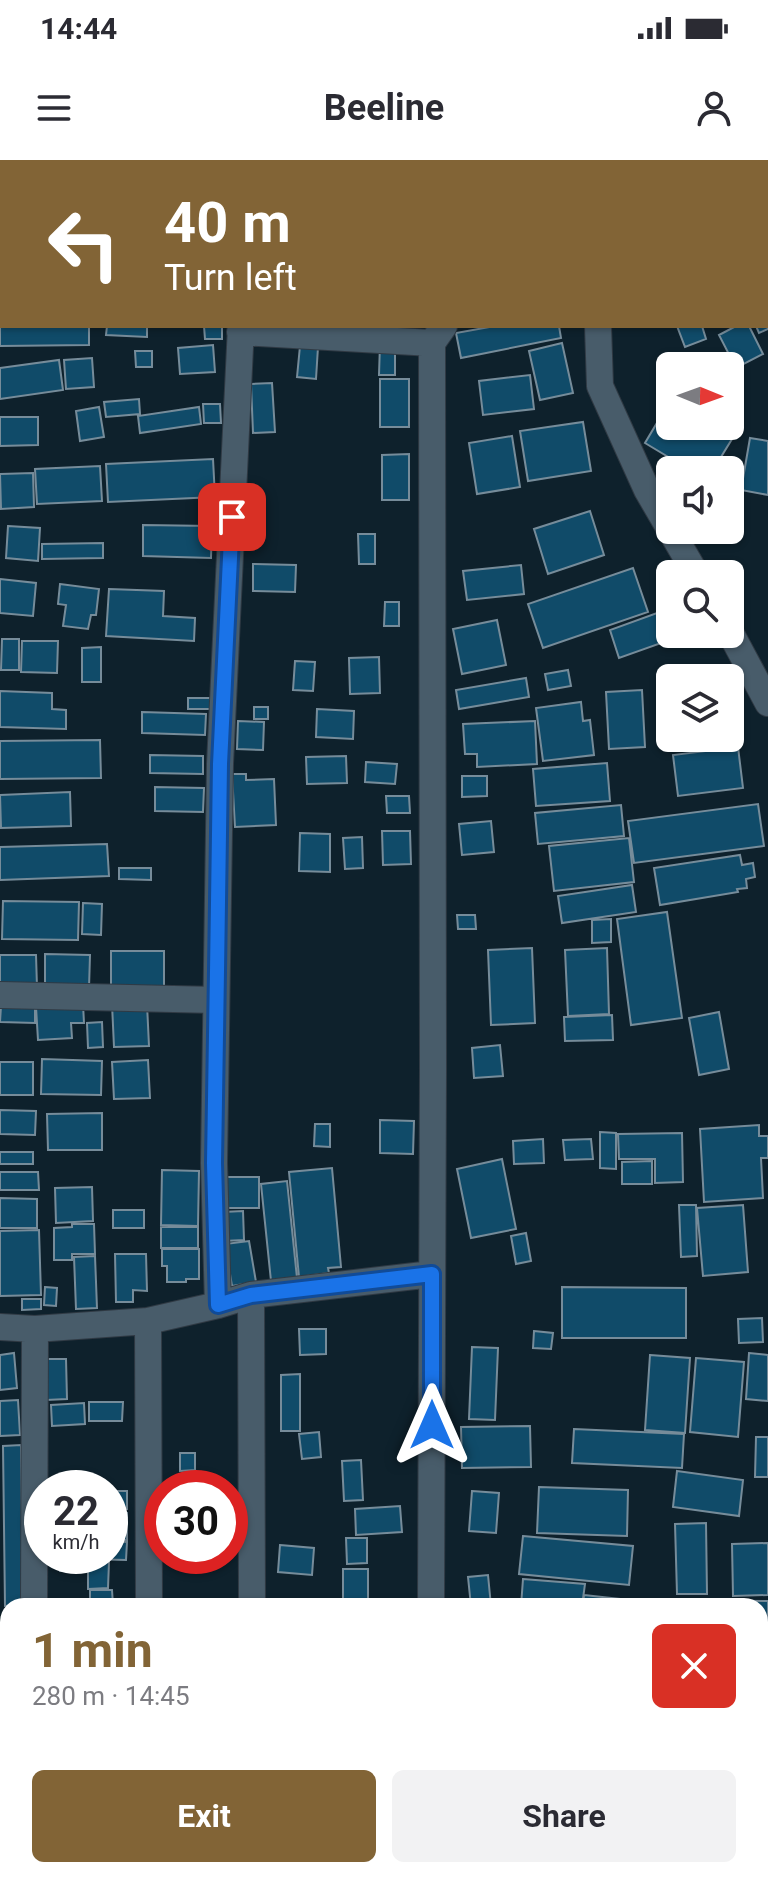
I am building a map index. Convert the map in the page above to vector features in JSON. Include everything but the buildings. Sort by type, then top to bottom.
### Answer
[{"type":"street","points":[[598,328],[600,386],[647,490],[688,560]]},
{"type":"street","points":[[218,1305],[214,1163],[220,764],[241,329],[438,335],[431,1598]]},
{"type":"street","points":[[739,648],[768,703]]},
{"type":"street","points":[[0,995],[216,1000]]},
{"type":"street","points":[[0,1327],[35,1329],[148,1321],[251,1295],[432,1274]]},
{"type":"street","points":[[251,1295],[252,1598]]},
{"type":"street","points":[[148,1321],[149,1598]]},
{"type":"street","points":[[34,1598],[35,1329]]},
{"type":"route","points":[[232,517],[220,764],[214,1163],[218,1305],[251,1295],[432,1274],[432,1425]]}]
